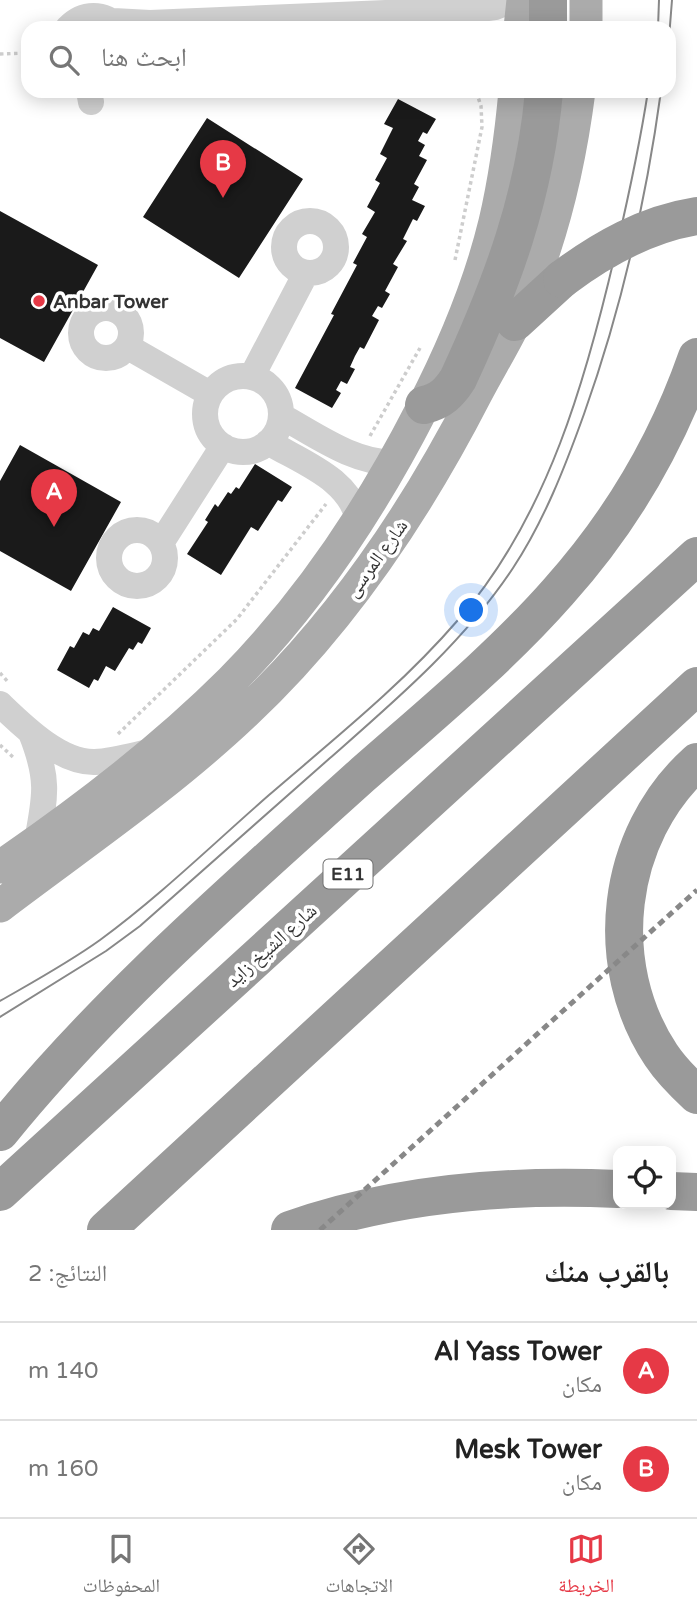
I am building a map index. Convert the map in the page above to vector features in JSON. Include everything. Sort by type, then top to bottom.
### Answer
[{"type":"highway","points":[[548,0],[548,21]]},
{"type":"highway","points":[[424,405],[445,396],[458,379],[511,254],[531,181],[543,98]]},
{"type":"highway","points":[[514,322],[584,262],[633,235],[659,225],[697,216]]},
{"type":"highway","points":[[0,1132],[94,1027],[182,939],[501,650],[558,593],[592,551],[634,489],[674,414],[697,357]]},
{"type":"highway","name":"شارع الشيخ زايد","points":[[0,1192],[697,556]]},
{"type":"highway","points":[[106,1230],[697,686]]},
{"type":"highway","points":[[697,762],[669,793],[641,842],[626,897],[624,926],[630,982],[649,1034],[662,1057],[697,1095]]},
{"type":"highway","points":[[290,1230],[372,1207],[450,1194],[515,1189],[613,1189]]},
{"type":"highway","points":[[676,1191],[697,1192]]},
{"type":"main road","points":[[521,21],[523,0]]},
{"type":"main road","points":[[586,0],[586,21]]},
{"type":"main road","name":"شارع المرسى","points":[[0,867],[113,785],[193,718],[266,645],[299,606],[359,522],[395,463],[462,326],[481,271],[503,182],[514,98]]},
{"type":"main road","name":"شارع المرسى","points":[[0,906],[112,825],[209,746],[255,703],[314,639],[404,521],[453,439],[514,322],[553,218],[578,98]]},
{"type":"street","points":[[197,21],[480,9],[514,0]]},
{"type":"street","points":[[76,21],[84,16],[106,16],[137,21]]},
{"type":"street","points":[[252,376],[306,273]]},
{"type":"street","points":[[128,347],[210,394]]},
{"type":"street","points":[[252,376],[272,389],[279,399],[281,416],[275,435],[268,442],[247,452],[235,451],[214,439],[205,417],[206,405],[210,394],[228,378],[252,376]]},
{"type":"street","points":[[281,416],[358,457],[395,463]]},
{"type":"street","points":[[268,442],[339,485],[353,501],[359,522]]},
{"type":"street","points":[[161,543],[223,446]]},
{"type":"street","points":[[0,704],[31,733],[82,761],[109,760],[153,751]]},
{"type":"street","points":[[31,733],[40,756],[46,789],[37,841]]},
{"type":"path","points":[[0,54],[21,53]]},
{"type":"building","points":[[398,99],[436,119],[427,134],[423,132],[418,141],[425,145],[419,156],[427,160],[414,184],[419,187],[412,200],[425,206],[417,221],[413,219],[403,239],[407,241],[393,264],[398,267],[385,291],[390,294],[382,308],[378,306],[372,316],[379,320],[364,349],[360,347],[355,356],[350,367],[355,369],[347,384],[341,381],[336,390],[341,393],[332,408],[295,388],[334,315],[331,314],[357,265],[353,263],[367,237],[362,234],[375,212],[367,207],[380,183],[375,180],[387,158],[380,154],[393,128],[384,124]]},
{"type":"building","points":[[207,118],[303,179],[239,278],[143,217]]},
{"type":"building","name":"Anbar Tower","points":[[0,211],[98,265],[44,362],[0,338]]},
{"type":"building","points":[[20,445],[121,502],[71,591],[0,551],[0,481]]},
{"type":"building","points":[[255,464],[292,487],[282,502],[278,500],[258,531],[251,527],[221,575],[187,554],[208,522],[205,520],[215,504],[218,507],[228,492],[231,494],[236,487],[239,489]]},
{"type":"building","points":[[113,607],[151,628],[142,644],[138,642],[133,650],[129,648],[115,671],[106,666],[98,681],[94,679],[89,688],[57,670],[70,646],[74,648],[83,632],[89,635],[93,628],[99,631]]},
{"type":"tram line","points":[[658,21],[659,0]]},
{"type":"tram line","points":[[670,21],[672,0]]},
{"type":"tram line","points":[[0,1001],[88,948],[165,888],[391,689],[458,620],[489,580],[517,537],[540,491],[577,395],[617,246],[647,98]]},
{"type":"tram line","points":[[0,1017],[106,951],[140,926],[404,692],[451,645],[494,595],[524,550],[544,513],[584,414],[610,335],[631,255],[660,98]]},
{"type":"railway","points":[[320,1230],[697,890]]},
{"type":"place","name":"Mesk Tower","points":[[223,198]]},
{"type":"place","name":"Anbar Tower","points":[[39,301]]},
{"type":"place","name":"Al Yass Tower","points":[[54,527]]}]
